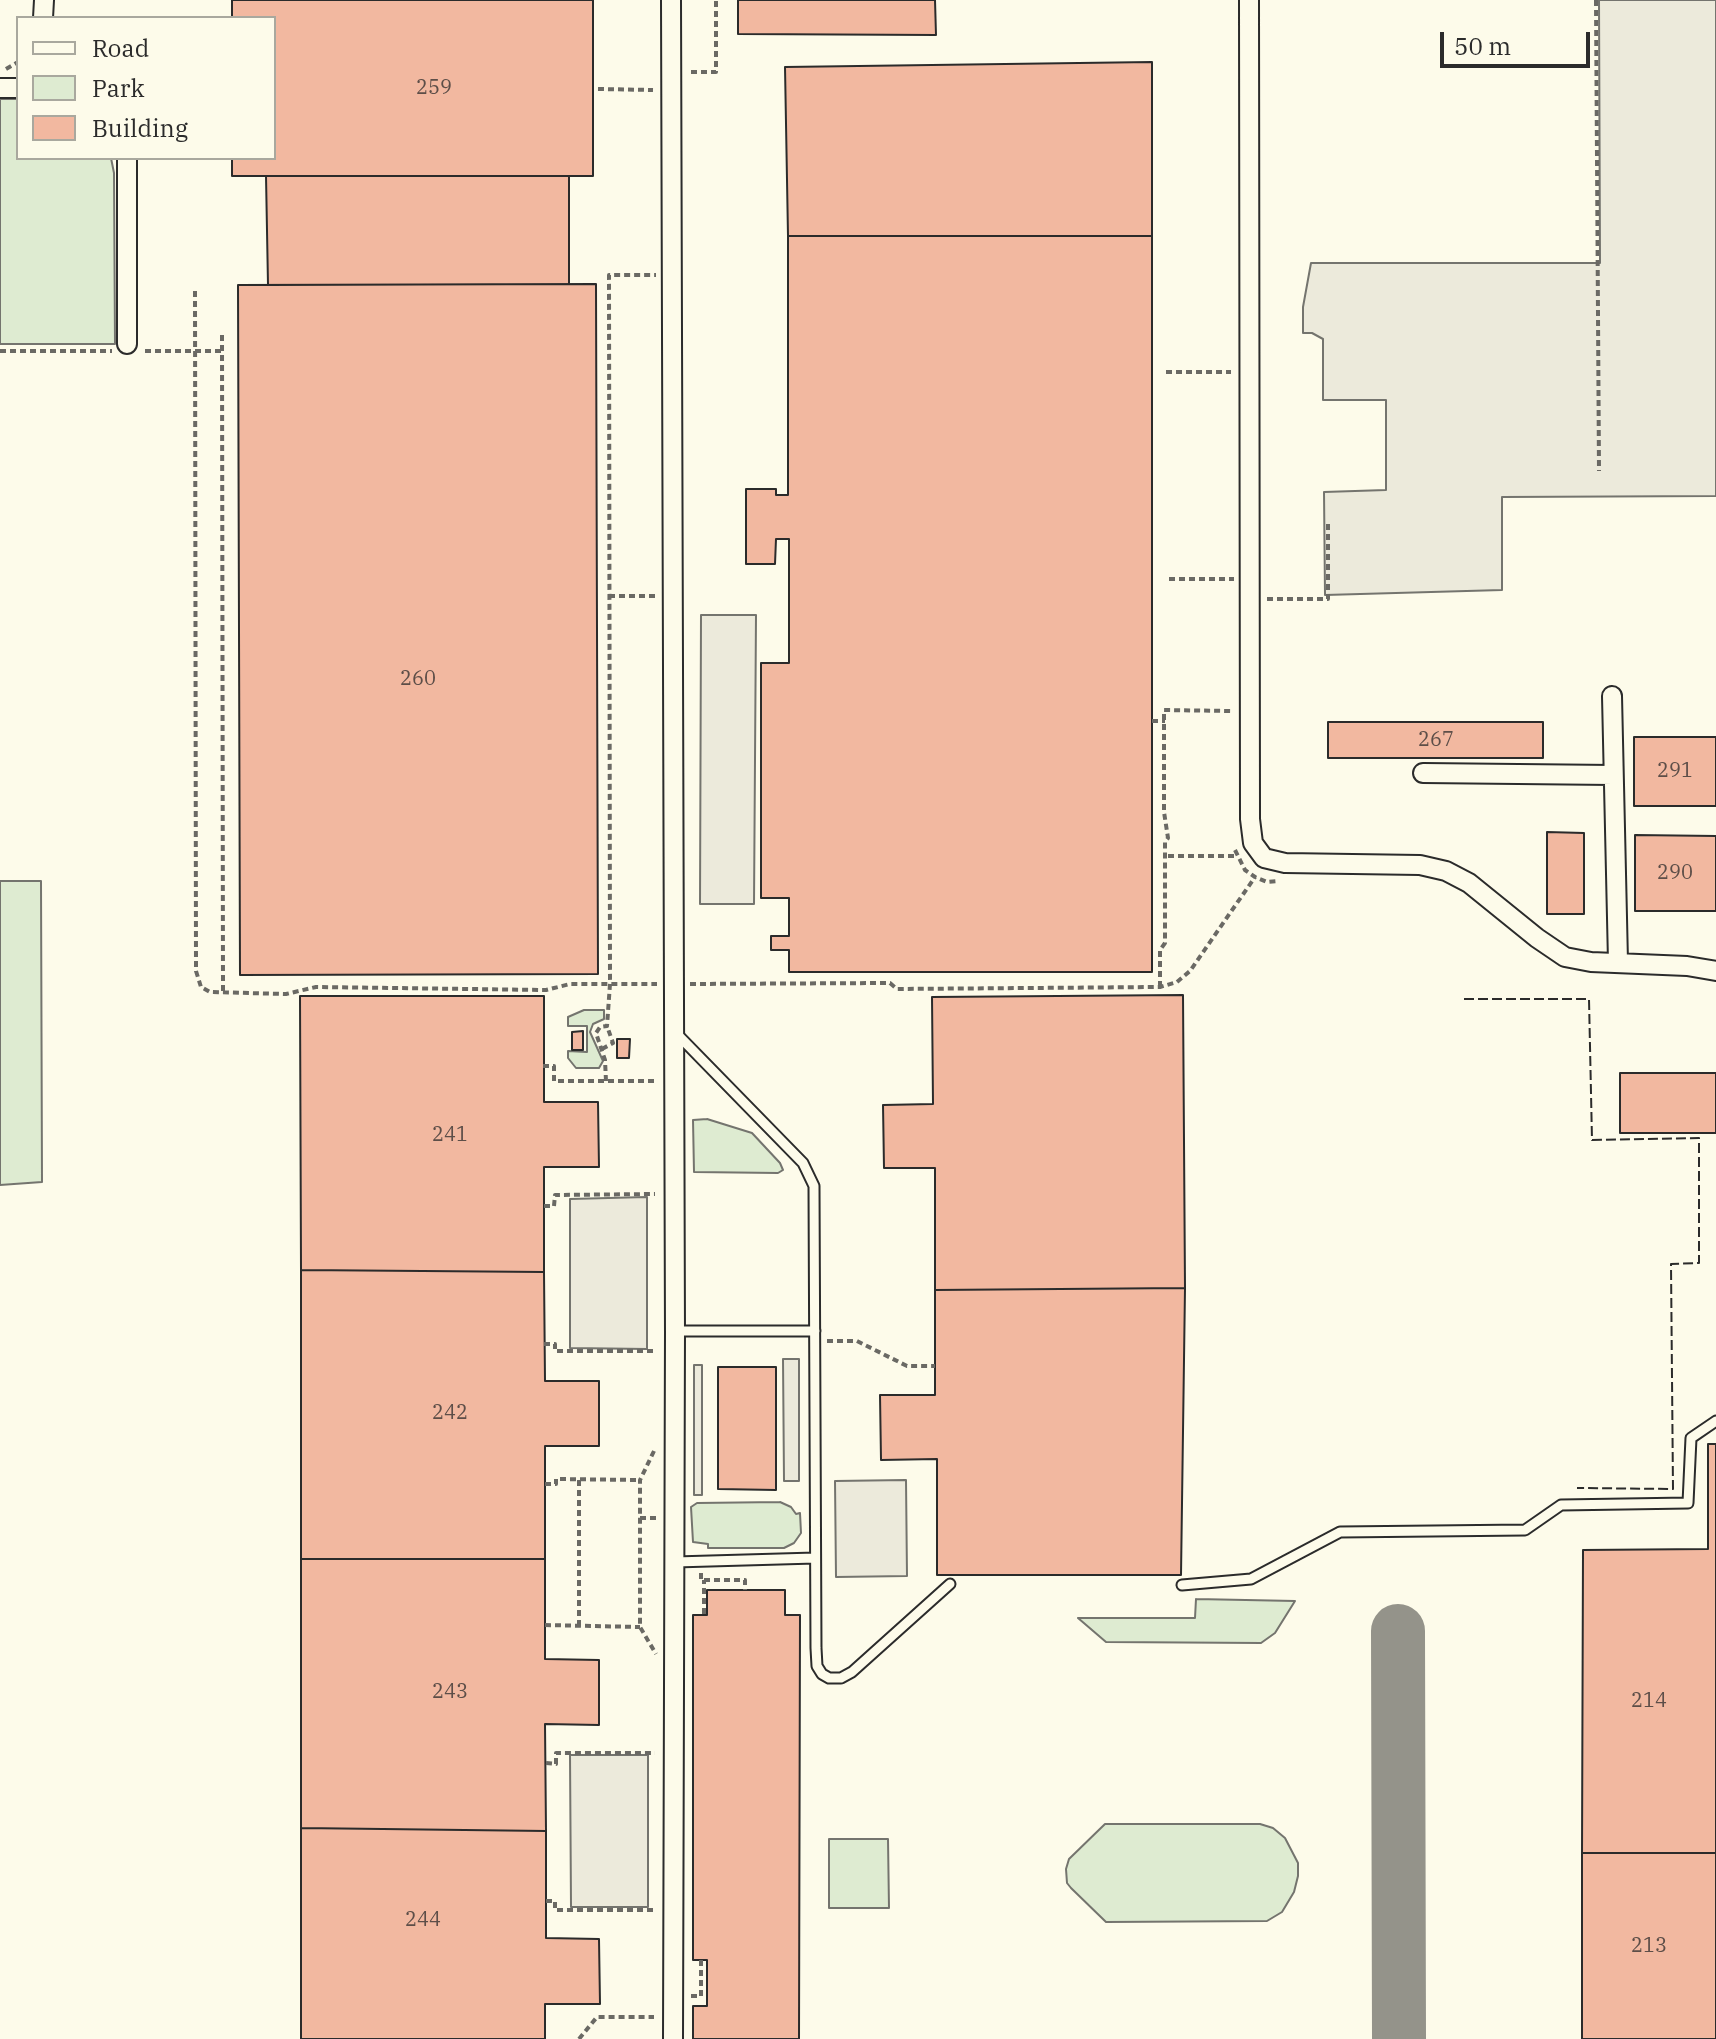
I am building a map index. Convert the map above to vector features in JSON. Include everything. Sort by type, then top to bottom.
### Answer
[{"type":"street","points":[[671,0],[675,1331],[673,2039]]},
{"type":"street","points":[[1249,0],[1250,819],[1253,843],[1264,858],[1285,863],[1420,865],[1446,871],[1469,883],[1565,957],[1591,962],[1676,965],[1716,971]]},
{"type":"street","points":[[127,160],[127,349]]},
{"type":"street","points":[[1612,696],[1618,962]]},
{"type":"street","points":[[1423,773],[1613,775]]},
{"type":"lane","points":[[673,1029],[803,1163],[814,1186],[815,1558],[817,1666],[822,1674],[829,1678],[841,1678],[852,1672],[950,1584]]},
{"type":"lane","points":[[675,1331],[815,1331]]},
{"type":"lane","points":[[1182,1585],[1251,1579],[1340,1532],[1525,1530],[1561,1505],[1688,1503],[1691,1438],[1716,1421]]},
{"type":"lane","points":[[675,1562],[815,1558]]},
{"type":"path","points":[[691,72],[716,72],[716,0]]},
{"type":"path","points":[[1596,0],[1599,471]]},
{"type":"path","points":[[598,89],[671,90]]},
{"type":"path","points":[[602,1049],[613,1043],[607,1026],[610,984],[609,275],[657,275]]},
{"type":"path","points":[[195,291],[196,971],[201,987],[210,992],[286,994],[316,987],[546,990],[570,984],[890,983],[897,989],[1160,987],[1177,982],[1190,971],[1255,877]]},
{"type":"path","points":[[222,335],[223,992]]},
{"type":"path","points":[[0,351],[222,351]]},
{"type":"path","points":[[1166,372],[1233,372]]},
{"type":"path","points":[[1264,589],[1264,599],[1328,599],[1328,520]]},
{"type":"path","points":[[1169,579],[1233,579]]},
{"type":"path","points":[[609,596],[673,596]]},
{"type":"path","points":[[1160,987],[1160,950],[1165,943],[1165,842],[1168,838],[1164,812],[1164,710],[1233,711]]},
{"type":"path","points":[[1152,721],[1165,721]]},
{"type":"path","points":[[1168,856],[1236,856]]},
{"type":"path","points":[[606,1081],[605,1060],[596,1033],[600,1027],[607,1026]]},
{"type":"path","points":[[543,1066],[554,1066],[554,1081],[654,1081]]},
{"type":"path","points":[[544,1206],[554,1206],[555,1195],[655,1194]]},
{"type":"path","points":[[544,1344],[555,1344],[555,1351],[657,1351]]},
{"type":"path","points":[[657,1445],[640,1480],[640,1627],[657,1657]]},
{"type":"path","points":[[545,1484],[556,1484],[556,1479],[640,1480]]},
{"type":"path","points":[[579,1479],[579,1626]]},
{"type":"path","points":[[704,1580],[704,1614]]},
{"type":"path","points":[[545,1625],[640,1627]]},
{"type":"path","points":[[546,1763],[556,1764],[556,1753],[657,1753]]},
{"type":"path","points":[[546,1901],[555,1901],[555,1910],[656,1910]]},
{"type":"path","points":[[579,2039],[597,2017],[656,2017]]},
{"type":"green space","points":[[0,99],[16,99],[16,160],[111,160],[115,344],[0,344]]},
{"type":"green space","points":[[0,881],[41,881],[42,1182],[0,1185]]},
{"type":"green space","points":[[584,1010],[604,1010],[604,1019],[593,1024],[590,1032],[603,1061],[599,1068],[576,1068],[568,1058],[568,1051],[587,1052],[587,1026],[568,1026],[568,1017]]},
{"type":"green space","points":[[707,1119],[752,1133],[783,1170],[778,1173],[694,1172],[693,1120]]},
{"type":"green space","points":[[780,1502],[791,1507],[796,1514],[800,1513],[801,1533],[794,1543],[784,1548],[708,1548],[708,1544],[693,1542],[691,1507],[697,1503]]},
{"type":"green space","points":[[1196,1599],[1295,1601],[1275,1633],[1261,1643],[1106,1642],[1078,1618],[1195,1618]]},
{"type":"green space","points":[[1105,1824],[1260,1824],[1273,1828],[1285,1838],[1298,1863],[1294,1892],[1282,1912],[1267,1921],[1106,1922],[1067,1883],[1066,1869],[1069,1859]]},
{"type":"green space","points":[[829,1839],[888,1839],[889,1908],[829,1908]]},
{"type":"shaded area","points":[[1599,0],[1716,0],[1716,496],[1502,497],[1502,590],[1325,595],[1324,492],[1386,490],[1386,400],[1323,400],[1323,339],[1312,333],[1303,333],[1303,307],[1311,263],[1600,263]]},
{"type":"shaded area","points":[[701,615],[756,615],[754,904],[700,904]]},
{"type":"shaded area","points":[[647,1197],[647,1349],[570,1348],[570,1199]]},
{"type":"shaded area","points":[[783,1359],[799,1359],[799,1481],[784,1481]]},
{"type":"shaded area","points":[[694,1365],[702,1365],[702,1495],[694,1495]]},
{"type":"shaded area","points":[[906,1480],[907,1576],[836,1577],[835,1481]]},
{"type":"shaded area","points":[[570,1755],[648,1755],[648,1907],[571,1907]]},
{"type":"building","points":[[232,0],[593,0],[593,176],[232,176],[232,160],[276,160],[276,16],[232,16]]},
{"type":"building","points":[[738,0],[935,0],[936,35],[738,34]]},
{"type":"building","points":[[1152,62],[1152,236],[788,236],[785,67]]},
{"type":"building","points":[[266,176],[569,176],[569,284],[268,285]]},
{"type":"building","points":[[788,236],[1152,236],[1152,972],[789,972],[789,950],[771,950],[771,936],[789,936],[789,898],[761,898],[761,663],[789,663],[789,539],[776,539],[775,564],[746,564],[746,489],[776,489],[776,495],[788,495]]},
{"type":"building","points":[[596,284],[598,974],[240,975],[238,285]]},
{"type":"building","points":[[1328,722],[1543,722],[1543,758],[1328,758]]},
{"type":"building","points":[[1634,737],[1716,737],[1716,806],[1634,806]]},
{"type":"building","points":[[1547,832],[1584,833],[1584,914],[1547,914]]},
{"type":"building","points":[[1635,835],[1716,836],[1716,911],[1635,911]]},
{"type":"building","points":[[1183,995],[1185,1288],[935,1290],[935,1168],[884,1168],[883,1105],[933,1104],[932,997]]},
{"type":"building","points":[[300,996],[544,996],[544,1102],[598,1102],[599,1167],[544,1167],[544,1272],[301,1270]]},
{"type":"building","points":[[583,1031],[583,1050],[572,1050],[572,1032]]},
{"type":"building","points":[[617,1039],[630,1039],[629,1058],[617,1058]]},
{"type":"building","points":[[1620,1073],[1716,1073],[1716,1133],[1620,1133]]},
{"type":"building","points":[[301,1270],[544,1272],[545,1381],[599,1381],[599,1446],[545,1446],[545,1559],[301,1559]]},
{"type":"building","points":[[1185,1288],[1181,1575],[937,1575],[937,1459],[881,1460],[880,1395],[935,1395],[935,1290]]},
{"type":"building","points":[[718,1367],[776,1367],[776,1490],[718,1489]]},
{"type":"building","points":[[1708,1444],[1716,1444],[1716,1853],[1582,1853],[1583,1550],[1708,1549]]},
{"type":"building","points":[[301,1559],[545,1559],[545,1659],[599,1660],[599,1725],[545,1724],[546,1831],[301,1828]]},
{"type":"building","points":[[707,1590],[785,1590],[785,1615],[800,1615],[799,2039],[693,2039],[693,2006],[707,2006],[707,1960],[693,1960],[693,1615],[707,1615]]},
{"type":"building","points":[[301,1828],[546,1831],[546,1938],[599,1939],[600,2004],[545,2004],[545,2039],[301,2039]]},
{"type":"building","points":[[1582,1853],[1716,1853],[1716,2039],[1582,2039]]},
{"type":"taxiway","points":[[1398,1631],[1399,2039]]},
{"type":"fence","points":[[1464,999],[1589,999],[1592,1140],[1699,1138],[1699,1263],[1671,1264],[1673,1489],[1577,1488]]}]
